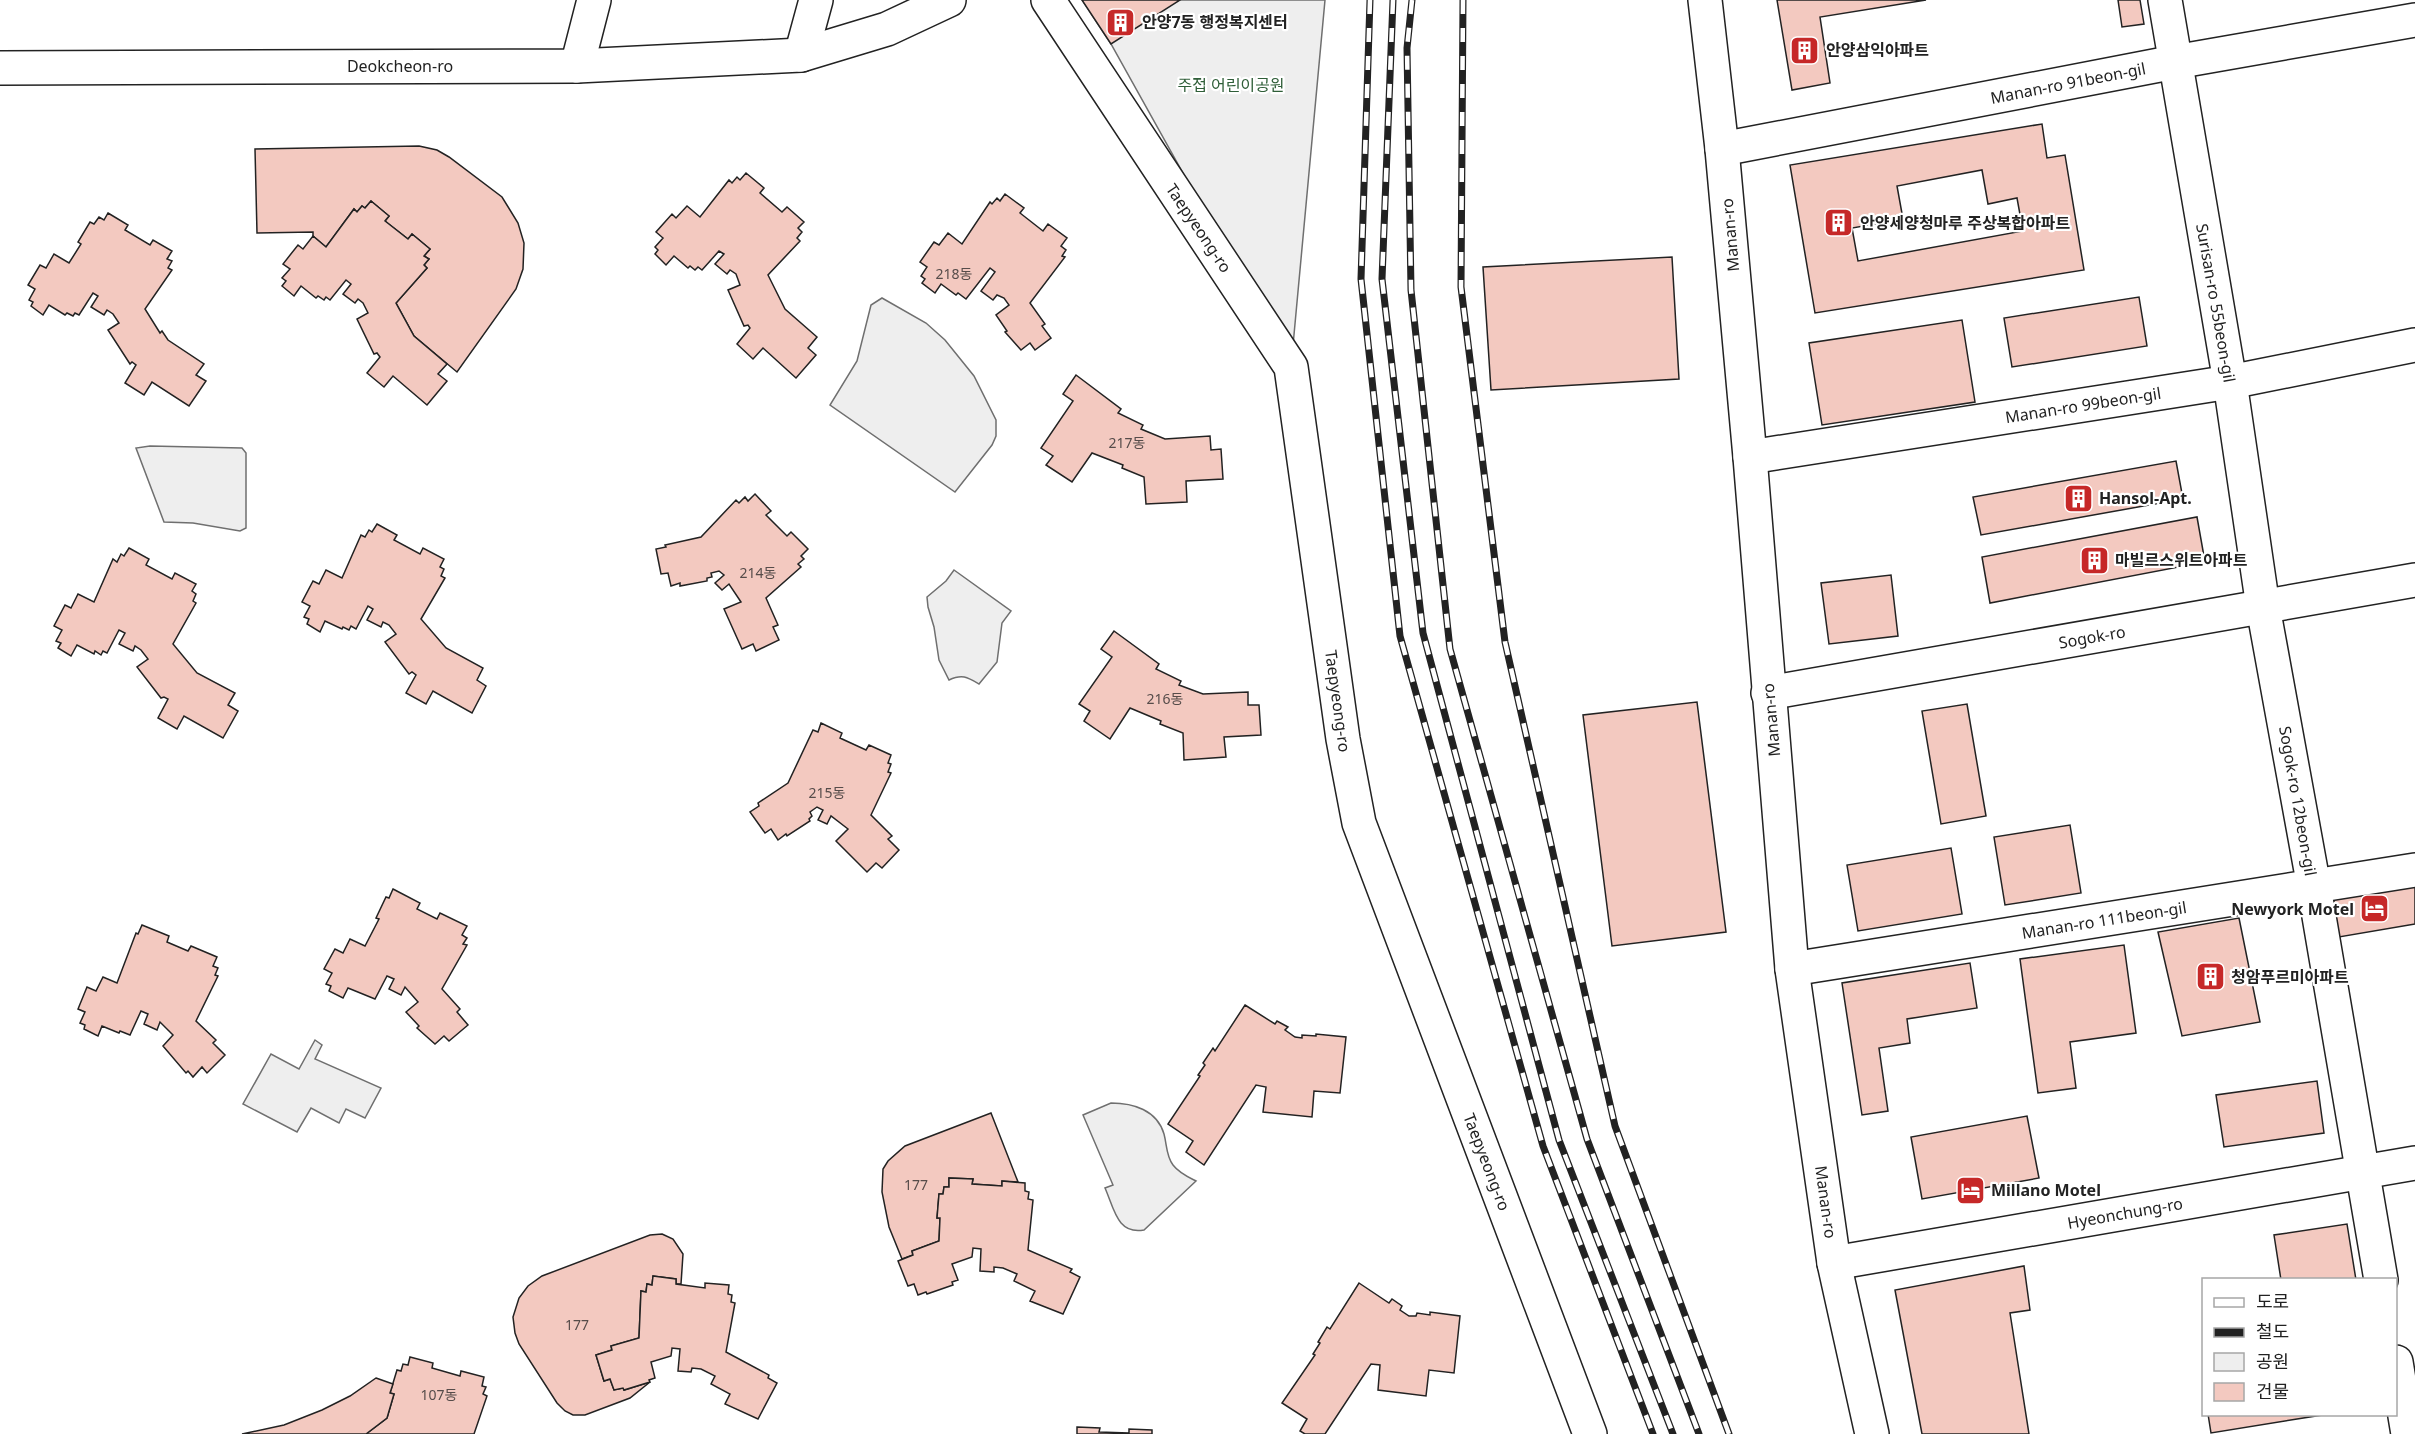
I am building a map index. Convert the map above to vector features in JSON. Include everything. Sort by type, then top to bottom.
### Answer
[{"type":"street","points":[[577,66],[594,0]]},
{"type":"street","points":[[801,54],[816,0]]},
{"type":"street","name":"Deokcheon-ro","points":[[0,68],[577,66],[801,54],[887,29],[949,0]]},
{"type":"street","name":"Taepyeong-ro","points":[[1048,0],[1291,367],[1343,740],[1359,823],[1590,1434]]},
{"type":"street","name":"Surisan-ro 55beon-gil","points":[[2164,0],[2230,382],[2263,607]]},
{"type":"street","name":"Manan-ro","points":[[1703,7],[1722,148],[1792,969],[1834,1263],[1872,1434]]},
{"type":"street","name":"Manan-ro 91beon-gil","points":[[1722,148],[2175,62],[2415,20]]},
{"type":"street","name":"Manan-ro 99beon-gil","points":[[1750,457],[2230,382],[2415,345]]},
{"type":"street","name":"Sogok-ro","points":[[1768,693],[2415,580]]},
{"type":"street","name":"Sogok-ro 12beon-gil","points":[[2263,607],[2314,887],[2381,1278]]},
{"type":"street","name":"Manan-ro 111beon-gil","points":[[1792,969],[2415,870]]},
{"type":"street","name":"Hyeonchung-ro","points":[[1834,1263],[2415,1162]]},
{"type":"street","points":[[2397,1380],[2400,1433]]},
{"type":"green space","name":"주접 어린이공원","points":[[1082,0],[1325,0],[1291,367],[1111,44]]},
{"type":"green space","points":[[882,298],[926,323],[945,340],[974,376],[996,420],[996,436],[992,445],[955,492],[830,405],[857,361],[871,305]]},
{"type":"green space","points":[[150,446],[242,448],[246,453],[246,528],[240,531],[193,523],[164,522],[136,448]]},
{"type":"green space","points":[[954,570],[1011,611],[1002,623],[997,662],[979,684],[964,677],[949,680],[939,660],[927,597],[946,581]]},
{"type":"green space","points":[[315,1040],[322,1045],[315,1059],[381,1088],[365,1118],[346,1109],[339,1123],[311,1108],[297,1132],[243,1104],[271,1054],[299,1069]]},
{"type":"green space","points":[[1111,1103],[1136,1106],[1156,1119],[1164,1134],[1171,1162],[1181,1173],[1196,1181],[1144,1230],[1128,1228],[1122,1224],[1114,1211],[1105,1188],[1113,1185],[1083,1115]]},
{"type":"building","name":"안양7동 행정복지센터","points":[[1082,0],[1180,0],[1111,44]]},
{"type":"building","name":"안양삼익아파트","points":[[1777,0],[1926,0],[1820,17],[1830,83],[1792,90]]},
{"type":"building","points":[[2118,0],[2140,0],[2144,24],[2122,27]]},
{"type":"building","name":"안양세양청마루 주상복합아파트","points":[[2042,124],[2047,158],[2065,155],[2084,270],[1815,313],[1790,165]],"holes":[[[1982,170],[1988,204],[2017,198],[2023,231],[1858,261],[1852,228],[1903,219],[1897,186]]]},
{"type":"building","points":[[419,146],[437,150],[449,157],[502,197],[518,223],[524,243],[523,269],[516,289],[457,372],[414,336],[396,303],[427,268],[424,265],[429,259],[424,256],[430,249],[412,234],[408,239],[385,221],[389,216],[371,201],[357,212],[354,209],[326,247],[313,236],[313,232],[257,233],[255,149]]},
{"type":"building","points":[[746,173],[764,188],[760,193],[782,212],[787,207],[804,222],[798,228],[802,232],[797,238],[800,241],[768,275],[785,309],[817,337],[808,348],[816,355],[796,378],[763,348],[753,359],[737,344],[750,328],[748,325],[744,326],[728,290],[740,285],[736,274],[730,270],[727,274],[715,264],[724,254],[719,251],[702,270],[698,267],[695,270],[690,266],[688,268],[674,256],[666,265],[655,254],[658,250],[655,247],[663,238],[656,232],[672,214],[676,218],[687,206],[700,217],[729,180],[732,183],[737,177],[740,180]]},
{"type":"building","points":[[1005,194],[1024,208],[1020,213],[1043,231],[1048,224],[1067,238],[1061,246],[1066,250],[1062,256],[1065,257],[1030,303],[1045,324],[1042,326],[1051,338],[1035,350],[1030,343],[1021,350],[1005,332],[1007,331],[996,315],[1009,305],[1004,298],[997,295],[993,300],[981,291],[995,272],[990,268],[966,299],[941,284],[935,293],[922,283],[925,279],[921,276],[927,267],[920,262],[934,242],[939,245],[948,233],[962,244],[990,202],[992,204],[997,198],[1000,201]]},
{"type":"building","points":[[371,201],[389,216],[385,221],[408,239],[412,234],[430,249],[424,256],[429,259],[424,265],[427,268],[396,303],[414,336],[447,364],[438,374],[447,381],[427,405],[393,376],[384,387],[367,373],[380,357],[377,353],[374,354],[357,319],[368,313],[363,303],[358,299],[355,303],[343,294],[351,284],[346,280],[330,300],[326,297],[324,300],[318,296],[316,298],[301,286],[294,296],[282,286],[286,281],[282,278],[290,269],[283,264],[298,245],[303,249],[313,236],[326,247],[354,209],[357,212]]},
{"type":"building","points":[[108,213],[128,225],[125,230],[150,245],[153,240],[172,251],[167,259],[172,261],[168,268],[172,270],[145,309],[160,333],[162,331],[168,340],[204,364],[196,375],[206,381],[189,406],[152,382],[144,395],[125,383],[136,365],[132,362],[130,364],[108,330],[119,323],[113,314],[107,310],[104,315],[91,307],[98,296],[93,293],[79,315],[75,313],[73,316],[67,313],[65,315],[49,305],[43,315],[31,306],[33,302],[29,300],[35,289],[28,285],[40,265],[46,268],[54,254],[69,263],[81,244],[78,242],[90,222],[94,224],[99,217],[104,220]]},
{"type":"building","points":[[1672,257],[1679,379],[1491,390],[1483,267]]},
{"type":"building","points":[[2139,297],[2147,346],[2012,367],[2004,318]]},
{"type":"building","points":[[1962,320],[1975,402],[1822,425],[1809,343]]},
{"type":"building","points":[[1076,375],[1121,409],[1118,413],[1143,425],[1141,429],[1165,439],[1210,436],[1211,450],[1221,449],[1223,479],[1186,481],[1187,502],[1146,504],[1144,477],[1122,468],[1123,465],[1092,453],[1072,482],[1046,465],[1053,456],[1041,448],[1073,401],[1063,394]]},
{"type":"building","name":"Hansol-Apt.","points":[[2176,461],[2183,499],[1981,535],[1973,497]]},
{"type":"building","points":[[755,494],[771,511],[766,515],[787,536],[791,532],[808,549],[801,556],[804,559],[798,564],[801,567],[766,598],[778,625],[773,627],[779,640],[756,651],[753,644],[742,649],[724,609],[741,602],[729,584],[722,590],[715,583],[724,575],[719,571],[711,573],[712,577],[707,578],[707,581],[671,586],[668,573],[661,574],[656,549],[701,537],[736,500],[739,503],[745,497],[748,501]]},
{"type":"building","name":"마빌르스위트아파트","points":[[2197,517],[2205,562],[1990,603],[1982,557]]},
{"type":"building","points":[[377,524],[397,535],[394,540],[420,554],[423,548],[444,559],[440,567],[444,569],[441,576],[445,578],[421,619],[446,648],[483,668],[477,680],[486,686],[472,713],[433,691],[426,704],[406,693],[416,675],[412,672],[409,674],[385,642],[396,634],[389,625],[383,622],[381,627],[367,620],[373,609],[368,606],[356,629],[351,626],[349,630],[343,627],[342,629],[325,621],[320,632],[307,624],[309,619],[304,617],[310,606],[302,602],[313,581],[319,584],[326,570],[342,578],[361,535],[365,537],[369,530],[372,532]]},
{"type":"building","points":[[129,548],[149,559],[146,565],[172,579],[175,573],[196,584],[192,591],[196,594],[193,601],[196,603],[173,644],[197,673],[235,693],[228,705],[238,711],[223,738],[184,716],[177,729],[158,718],[168,699],[161,698],[137,667],[148,659],[141,650],[135,646],[133,651],[119,644],[125,633],[119,630],[107,653],[103,651],[101,655],[77,645],[71,656],[58,648],[61,643],[56,641],[62,630],[54,626],[65,605],[71,608],[78,594],[94,602],[113,559],[117,562],[121,554],[124,556]]},
{"type":"building","points":[[1891,575],[1898,636],[1829,644],[1821,583]]},
{"type":"building","points":[[1114,631],[1159,664],[1156,669],[1181,681],[1179,685],[1203,694],[1248,692],[1248,705],[1259,705],[1261,735],[1224,737],[1226,757],[1184,760],[1183,733],[1130,708],[1110,739],[1084,721],[1090,711],[1079,704],[1112,657],[1101,649]]},
{"type":"building","points":[[1697,702],[1726,932],[1612,946],[1583,715]]},
{"type":"building","points":[[1967,704],[1986,816],[1941,824],[1922,711]]},
{"type":"building","points":[[821,723],[842,733],[840,738],[866,750],[869,745],[891,755],[888,772],[891,773],[871,815],[892,836],[888,839],[899,850],[882,868],[876,863],[867,872],[836,841],[848,829],[831,816],[827,824],[818,820],[823,810],[817,807],[810,812],[812,816],[810,821],[778,840],[771,829],[765,833],[750,812],[759,806],[758,803],[788,783],[813,730],[818,732]]},
{"type":"building","points":[[2070,825],[2081,893],[2005,905],[1994,837]]},
{"type":"building","points":[[1951,848],[1962,914],[1858,931],[1847,865]]},
{"type":"building","name":"Newyork Motel","points":[[2415,877],[2415,924],[2339,937],[2332,893]]},
{"type":"building","points":[[393,889],[420,903],[417,909],[437,919],[440,913],[467,926],[462,935],[467,938],[463,944],[467,945],[442,989],[460,1009],[457,1012],[468,1025],[449,1041],[444,1036],[435,1044],[417,1028],[419,1026],[406,1012],[418,1002],[405,987],[401,995],[389,989],[394,979],[387,976],[375,999],[348,988],[343,998],[329,991],[331,986],[326,984],[332,973],[324,969],[335,949],[343,953],[350,939],[365,946],[379,919],[376,918],[386,897],[389,898]]},
{"type":"building","name":"청암푸르미아파트","points":[[2239,918],[2260,1022],[2182,1036],[2158,932]]},
{"type":"building","points":[[142,925],[169,936],[167,942],[188,951],[191,946],[217,957],[213,966],[218,968],[215,975],[218,976],[196,1021],[216,1040],[213,1043],[225,1055],[207,1073],[202,1067],[193,1077],[188,1071],[186,1073],[163,1046],[173,1035],[160,1022],[157,1030],[144,1024],[148,1014],[141,1011],[130,1035],[102,1026],[98,1036],[84,1029],[85,1025],[80,1023],[85,1012],[78,1009],[87,987],[96,991],[103,977],[117,983],[136,933],[138,934]]},
{"type":"building","points":[[2124,945],[2136,1033],[2070,1042],[2076,1088],[2038,1093],[2020,959]]},
{"type":"building","points":[[1970,963],[1977,1008],[1907,1019],[1910,1043],[1879,1048],[1888,1111],[1862,1115],[1842,983]]},
{"type":"building","points":[[1245,1005],[1275,1024],[1277,1021],[1288,1027],[1285,1030],[1295,1037],[1316,1036],[1316,1034],[1346,1037],[1340,1093],[1314,1091],[1312,1117],[1263,1112],[1266,1087],[1256,1085],[1204,1165],[1186,1152],[1193,1141],[1168,1124],[1200,1076],[1198,1075],[1205,1065],[1203,1063],[1213,1048],[1215,1051]]},
{"type":"building","points":[[2317,1081],[2324,1133],[2224,1147],[2216,1095]]},
{"type":"building","points":[[991,1113],[1018,1182],[1002,1181],[1002,1186],[972,1184],[973,1179],[949,1178],[949,1187],[944,1187],[943,1194],[939,1194],[937,1218],[940,1218],[939,1241],[912,1251],[913,1255],[902,1259],[889,1227],[882,1192],[883,1169],[888,1161],[905,1146]]},
{"type":"building","points":[[2027,1116],[2039,1178],[1922,1199],[1911,1137]]},
{"type":"building","points":[[949,1178],[973,1179],[972,1184],[1002,1186],[1002,1181],[1025,1183],[1025,1191],[1029,1192],[1028,1199],[1033,1200],[1028,1250],[1072,1269],[1070,1272],[1080,1277],[1063,1314],[1030,1301],[1035,1291],[1014,1281],[1017,1274],[994,1267],[994,1272],[980,1271],[981,1249],[973,1248],[972,1257],[952,1264],[958,1280],[952,1282],[953,1285],[918,1295],[914,1284],[908,1286],[898,1261],[913,1255],[912,1251],[939,1241],[940,1218],[937,1218],[939,1194],[943,1194],[944,1187],[949,1187]]},
{"type":"building","points":[[2347,1224],[2356,1278],[2281,1278],[2274,1235]]},
{"type":"building","points":[[662,1234],[673,1239],[683,1254],[681,1284],[676,1284],[676,1279],[653,1276],[652,1285],[647,1284],[646,1292],[641,1291],[639,1338],[611,1346],[612,1350],[596,1355],[604,1381],[610,1379],[614,1390],[623,1388],[624,1390],[650,1382],[630,1398],[585,1415],[573,1415],[565,1411],[557,1403],[519,1344],[513,1317],[519,1298],[528,1286],[542,1276],[650,1235]]},
{"type":"building","points":[[2024,1266],[2030,1310],[2010,1313],[2029,1434],[1922,1434],[1895,1290]]},
{"type":"building","points":[[653,1276],[676,1279],[676,1284],[705,1288],[705,1283],[729,1285],[728,1294],[732,1295],[731,1302],[735,1303],[726,1352],[769,1375],[768,1378],[777,1383],[758,1419],[725,1404],[730,1394],[711,1384],[715,1376],[701,1369],[692,1368],[691,1372],[678,1371],[680,1349],[672,1348],[671,1356],[651,1362],[655,1378],[649,1380],[650,1382],[624,1390],[623,1388],[614,1390],[610,1379],[604,1381],[596,1355],[612,1350],[611,1346],[639,1338],[641,1291],[646,1292],[647,1284],[652,1285]]},
{"type":"building","points":[[1359,1283],[1389,1303],[1392,1299],[1402,1306],[1400,1310],[1409,1316],[1416,1316],[1417,1313],[1430,1315],[1430,1312],[1460,1316],[1454,1373],[1429,1370],[1426,1396],[1378,1390],[1380,1365],[1371,1364],[1325,1434],[1305,1434],[1300,1431],[1307,1419],[1282,1403],[1315,1355],[1313,1354],[1320,1343],[1318,1342],[1327,1327],[1330,1329]]},
{"type":"building","points":[[410,1357],[433,1363],[432,1368],[460,1376],[461,1371],[484,1377],[482,1386],[486,1387],[483,1394],[487,1396],[474,1434],[366,1434],[387,1418],[394,1394],[390,1393],[397,1370],[401,1371],[403,1364],[408,1365]]},
{"type":"building","points":[[376,1378],[393,1384],[390,1393],[394,1394],[387,1418],[366,1434],[242,1434],[284,1425],[322,1410],[350,1396]]},
{"type":"building","points":[[2208,1416],[2316,1416],[2211,1433]]},
{"type":"building","points":[[1077,1427],[1100,1428],[1099,1432],[1129,1433],[1129,1429],[1152,1430],[1152,1434],[1077,1434]]},
{"type":"railway","points":[[1370,0],[1361,279],[1400,636],[1543,1146],[1653,1434]]},
{"type":"railway","points":[[1393,0],[1382,279],[1423,633],[1559,1140],[1673,1434]]},
{"type":"railway","points":[[1412,0],[1407,48],[1411,290],[1450,649],[1587,1139],[1699,1434]]},
{"type":"railway","points":[[1463,0],[1461,287],[1505,642],[1615,1126],[1729,1434]]},
{"type":"place","name":"안양7동 행정복지센터","points":[[1121,22]]},
{"type":"place","name":"안양삼익아파트","points":[[1805,50]]},
{"type":"place","name":"안양세양청마루 주상복합아파트","points":[[1839,223]]},
{"type":"place","name":"Hansol-Apt.","points":[[2078,498]]},
{"type":"place","name":"마빌르스위트아파트","points":[[2094,560]]},
{"type":"place","name":"Newyork Motel","points":[[2375,909]]},
{"type":"place","name":"청암푸르미아파트","points":[[2210,977]]},
{"type":"place","name":"Millano Motel","points":[[1970,1190]]}]
